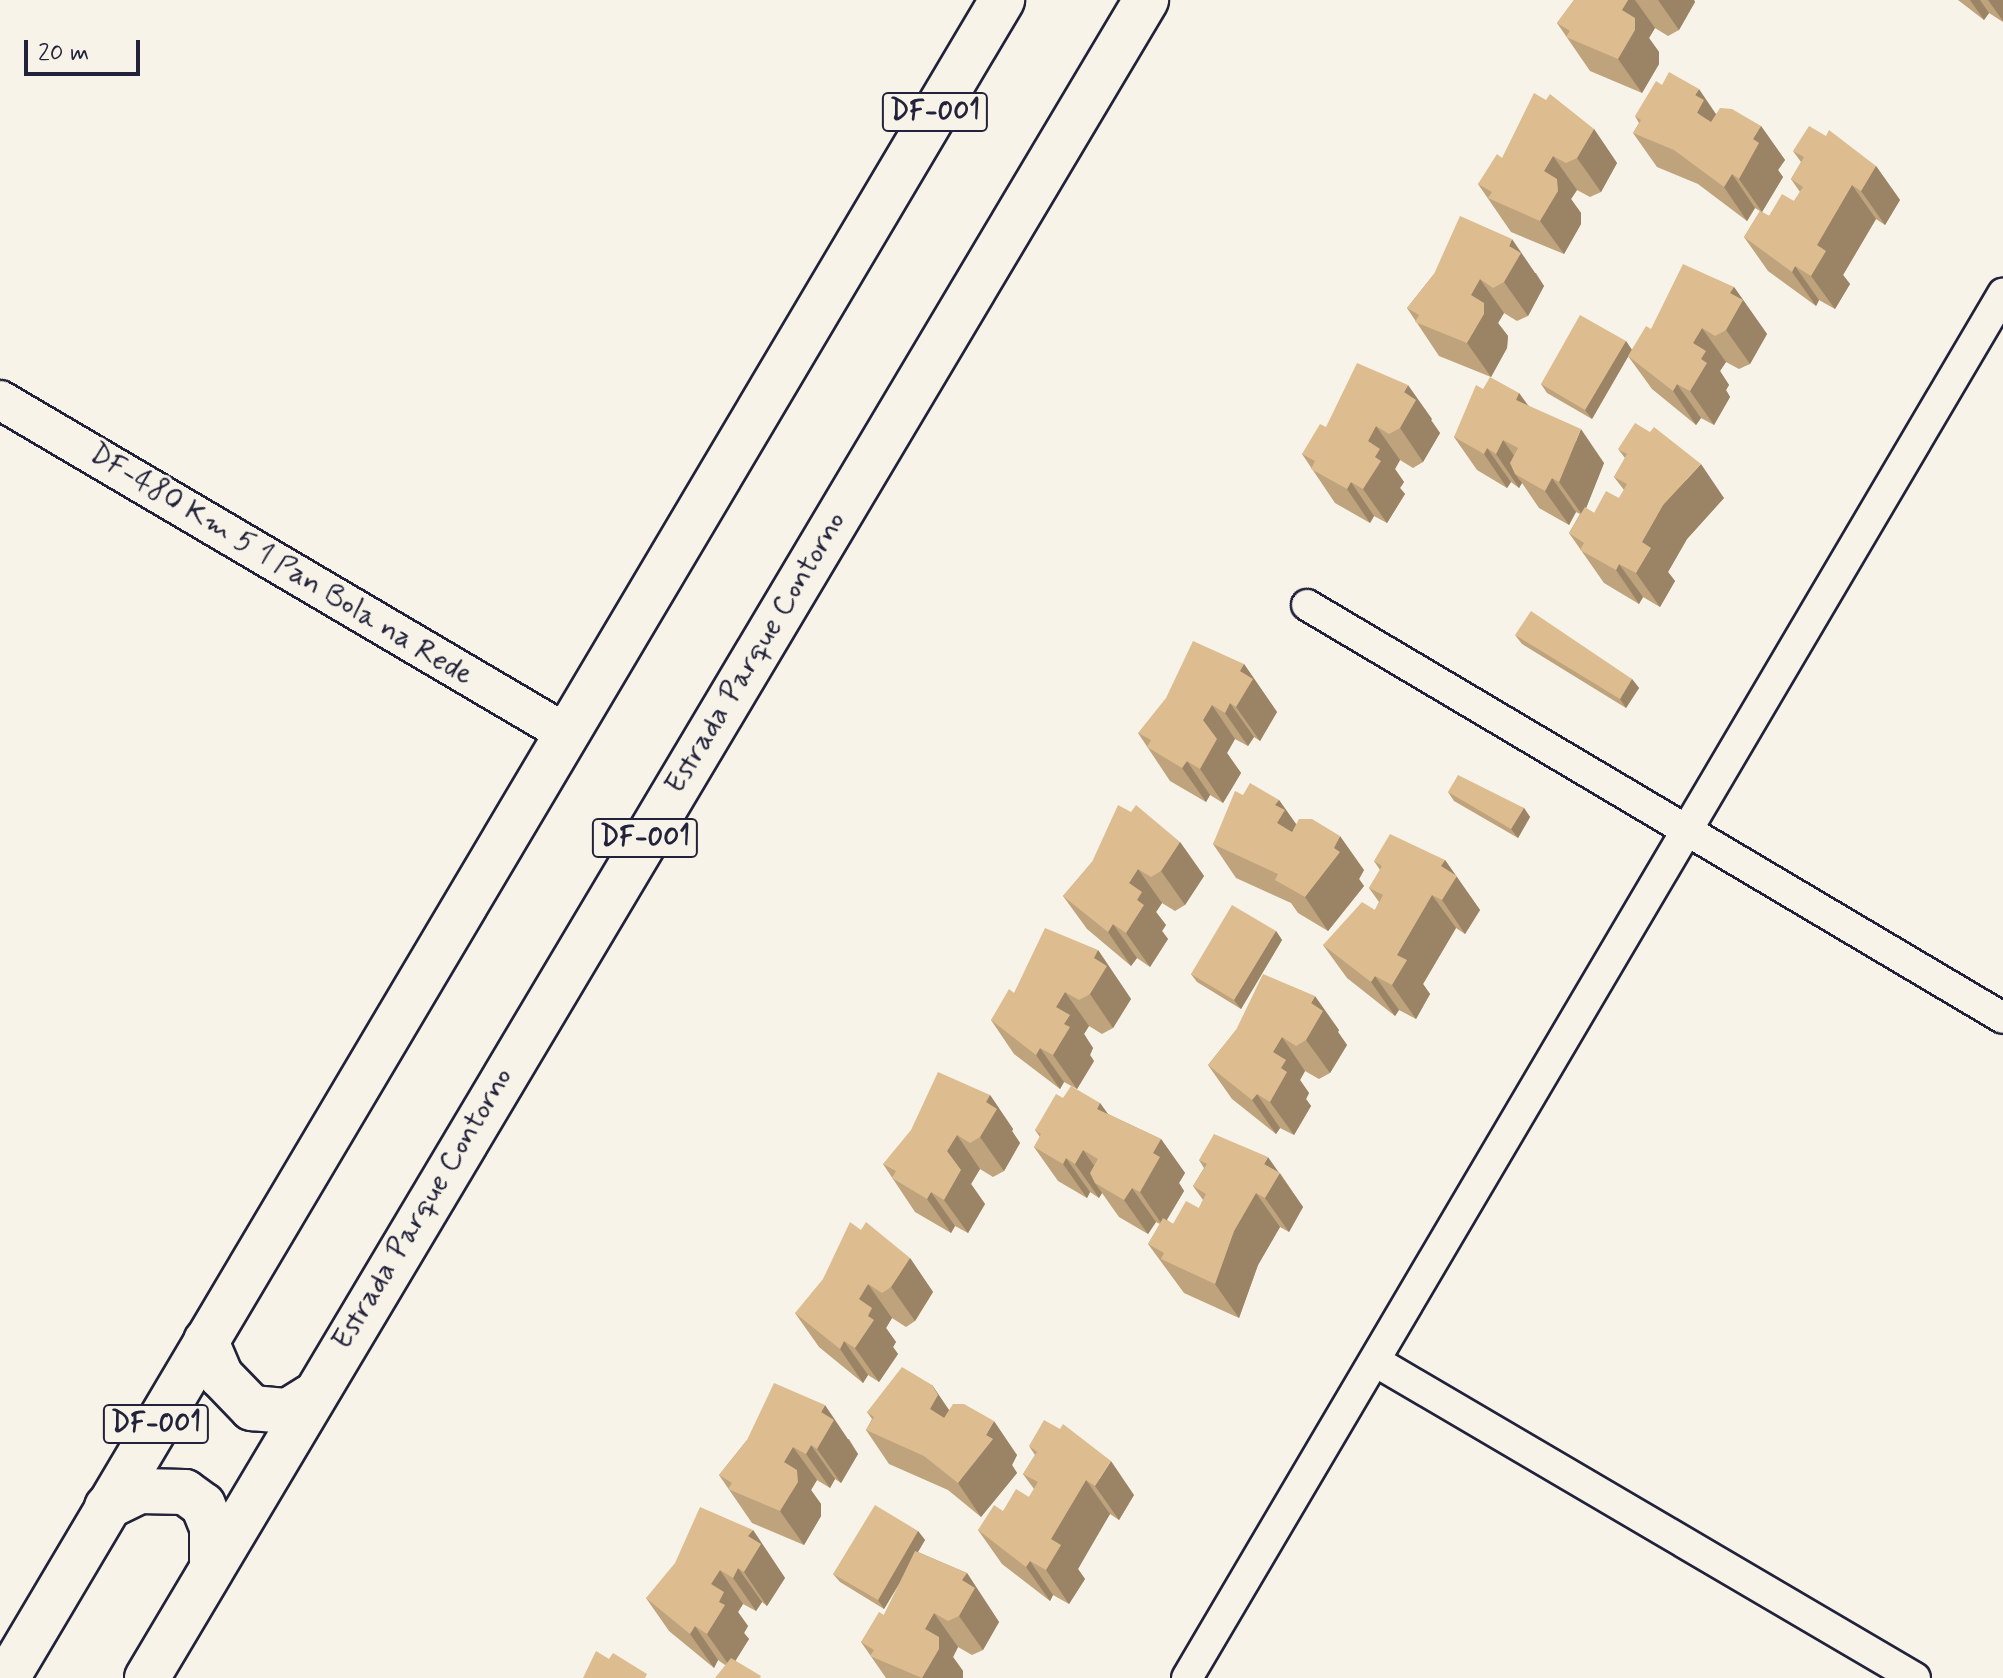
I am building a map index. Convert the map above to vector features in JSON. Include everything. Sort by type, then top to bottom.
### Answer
[{"type":"highway","name":"DF-001","points":[[7,1678],[562,731],[1002,0]]},
{"type":"highway","name":"Estrada Parque Contorno","points":[[147,1678],[310,1397],[1146,0]]},
{"type":"highway","points":[[206,1341],[221,1376],[252,1408],[288,1411],[310,1397]]},
{"type":"highway","points":[[107,1507],[140,1491],[185,1492],[203,1505],[212,1527],[212,1566]]},
{"type":"street","points":[[1187,1678],[1690,830],[2003,294]]},
{"type":"street","name":"DF-480 Km 5 1 Pan Bola na Rede","points":[[0,400],[562,731]]},
{"type":"street","points":[[1307,605],[2003,1018]]},
{"type":"street","points":[[1375,1361],[1915,1678]]},
{"type":"building","points":[[1574,0],[1628,0],[1622,10],[1635,18],[1635,30],[1618,59],[1566,37],[1570,31],[1557,23]]},
{"type":"building","points":[[1669,72],[1699,89],[1695,95],[1704,100],[1697,113],[1711,122],[1720,108],[1732,109],[1761,126],[1753,139],[1759,143],[1739,179],[1732,174],[1724,187],[1674,150],[1633,133],[1641,120],[1635,116],[1656,81],[1662,85]]},
{"type":"building","points":[[1534,93],[1546,100],[1550,94],[1594,129],[1577,158],[1566,163],[1553,156],[1544,171],[1557,179],[1558,191],[1540,221],[1488,198],[1492,192],[1478,184],[1497,154],[1502,158]]},
{"type":"building","points":[[1809,126],[1826,136],[1829,130],[1876,166],[1861,191],[1852,185],[1817,245],[1826,251],[1811,276],[1795,266],[1792,272],[1744,237],[1760,211],[1769,216],[1782,194],[1794,201],[1803,187],[1791,179],[1804,157],[1793,151]]},
{"type":"building","points":[[1460,216],[1512,239],[1509,246],[1521,253],[1504,282],[1493,288],[1480,279],[1471,295],[1484,303],[1484,314],[1467,343],[1415,322],[1419,315],[1407,308],[1434,274]]},
{"type":"building","points":[[1683,264],[1734,287],[1730,293],[1743,300],[1726,330],[1715,336],[1702,328],[1693,343],[1706,351],[1701,359],[1707,363],[1690,391],[1677,384],[1673,391],[1628,356],[1646,326],[1651,329]]},
{"type":"building","points":[[1580,315],[1626,341],[1585,410],[1541,384]]},
{"type":"building","points":[[1357,363],[1408,385],[1404,392],[1416,400],[1400,428],[1389,434],[1376,426],[1368,441],[1380,449],[1375,457],[1381,461],[1363,489],[1351,482],[1347,489],[1311,469],[1315,461],[1302,454],[1320,424],[1326,427]]},
{"type":"building","points":[[1490,377],[1519,393],[1516,400],[1581,429],[1559,482],[1552,478],[1545,491],[1515,474],[1510,463],[1518,448],[1503,440],[1496,454],[1487,448],[1484,454],[1454,437],[1476,385],[1483,389]]},
{"type":"building","points":[[1635,423],[1650,432],[1654,427],[1701,464],[1663,505],[1642,542],[1651,548],[1636,573],[1619,564],[1616,570],[1580,550],[1584,543],[1569,533],[1585,507],[1594,513],[1606,491],[1619,498],[1627,484],[1614,477],[1627,454],[1618,449]]},
{"type":"building","points":[[1531,611],[1632,679],[1620,699],[1515,635]]},
{"type":"building","points":[[1193,641],[1244,664],[1240,671],[1253,679],[1236,707],[1230,703],[1225,713],[1212,705],[1203,720],[1217,739],[1200,769],[1187,761],[1182,768],[1147,747],[1151,740],[1138,733],[1166,698]]},
{"type":"building","points":[[1458,775],[1524,808],[1511,829],[1448,792]]},
{"type":"building","points":[[1250,783],[1279,800],[1275,805],[1285,810],[1277,823],[1292,832],[1299,819],[1312,819],[1340,836],[1334,848],[1340,852],[1305,897],[1275,880],[1278,874],[1213,844],[1235,791],[1243,795]]},
{"type":"building","points":[[1118,805],[1131,812],[1136,805],[1180,842],[1161,871],[1151,877],[1138,869],[1129,883],[1142,892],[1137,900],[1144,905],[1126,933],[1113,924],[1108,932],[1063,896],[1092,862]]},
{"type":"building","points":[[1390,834],[1445,860],[1441,866],[1457,876],[1442,900],[1432,895],[1397,955],[1407,960],[1392,985],[1375,976],[1371,982],[1323,945],[1362,902],[1375,910],[1383,895],[1369,888],[1382,866],[1374,861]]},
{"type":"building","points":[[1232,905],[1276,931],[1234,1000],[1191,974]]},
{"type":"building","points":[[1045,928],[1098,950],[1094,958],[1107,966],[1090,994],[1079,1000],[1065,992],[1056,1007],[1070,1015],[1064,1024],[1070,1027],[1053,1055],[1040,1048],[1036,1055],[991,1020],[1009,989],[1014,993]]},
{"type":"building","points":[[1263,974],[1315,996],[1311,1003],[1323,1011],[1306,1040],[1296,1046],[1282,1037],[1273,1052],[1286,1060],[1281,1068],[1287,1072],[1270,1102],[1257,1094],[1252,1100],[1208,1065],[1236,1030]]},
{"type":"building","points":[[938,1072],[990,1095],[986,1102],[997,1109],[980,1137],[970,1143],[957,1135],[947,1151],[961,1170],[944,1200],[931,1192],[927,1199],[892,1178],[896,1171],[883,1164],[911,1130]]},
{"type":"building","points":[[1071,1086],[1100,1103],[1097,1109],[1161,1139],[1153,1153],[1160,1157],[1140,1192],[1132,1188],[1124,1200],[1095,1183],[1090,1173],[1098,1159],[1083,1150],[1075,1164],[1066,1158],[1063,1164],[1034,1147],[1041,1134],[1035,1130],[1056,1094],[1063,1098]]},
{"type":"building","points":[[1214,1134],[1268,1157],[1264,1164],[1280,1173],[1265,1198],[1256,1193],[1234,1231],[1215,1284],[1161,1259],[1164,1253],[1148,1244],[1163,1218],[1173,1224],[1186,1201],[1199,1208],[1206,1194],[1193,1186],[1207,1164],[1199,1160]]},
{"type":"building","points":[[850,1222],[861,1230],[866,1222],[910,1258],[891,1287],[882,1293],[868,1284],[859,1299],[872,1308],[868,1316],[874,1320],[855,1348],[844,1341],[840,1349],[795,1313],[823,1279]]},
{"type":"building","points":[[902,1367],[932,1385],[938,1395],[930,1409],[944,1418],[953,1404],[964,1404],[994,1421],[986,1435],[993,1439],[958,1483],[924,1456],[866,1430],[874,1417],[867,1412]]},
{"type":"building","points":[[774,1383],[825,1405],[821,1412],[834,1420],[817,1449],[811,1445],[806,1454],[793,1447],[784,1462],[797,1470],[798,1482],[780,1511],[728,1489],[732,1483],[719,1475],[747,1440]]},
{"type":"building","points":[[1044,1420],[1060,1429],[1063,1424],[1111,1461],[1095,1486],[1086,1480],[1051,1539],[1061,1545],[1046,1570],[1030,1561],[1026,1567],[978,1530],[994,1505],[1003,1511],[1016,1489],[1029,1497],[1038,1482],[1023,1474],[1037,1452],[1029,1446]]},
{"type":"building","points":[[875,1505],[918,1531],[878,1600],[833,1574]]},
{"type":"building","points":[[700,1507],[753,1530],[748,1536],[761,1544],[744,1572],[738,1568],[733,1578],[720,1570],[711,1584],[724,1592],[719,1602],[725,1605],[707,1634],[695,1626],[690,1634],[646,1598],[675,1563]]},
{"type":"building","points":[[915,1551],[967,1573],[962,1580],[975,1588],[959,1616],[948,1621],[934,1613],[925,1629],[939,1637],[939,1649],[922,1678],[870,1656],[874,1650],[861,1642],[879,1612],[884,1615]]},
{"type":"building","points":[[596,1651],[609,1659],[613,1653],[647,1674],[645,1678],[583,1678]]},
{"type":"building","points":[[731,1658],[761,1676],[760,1678],[715,1678]]}]
